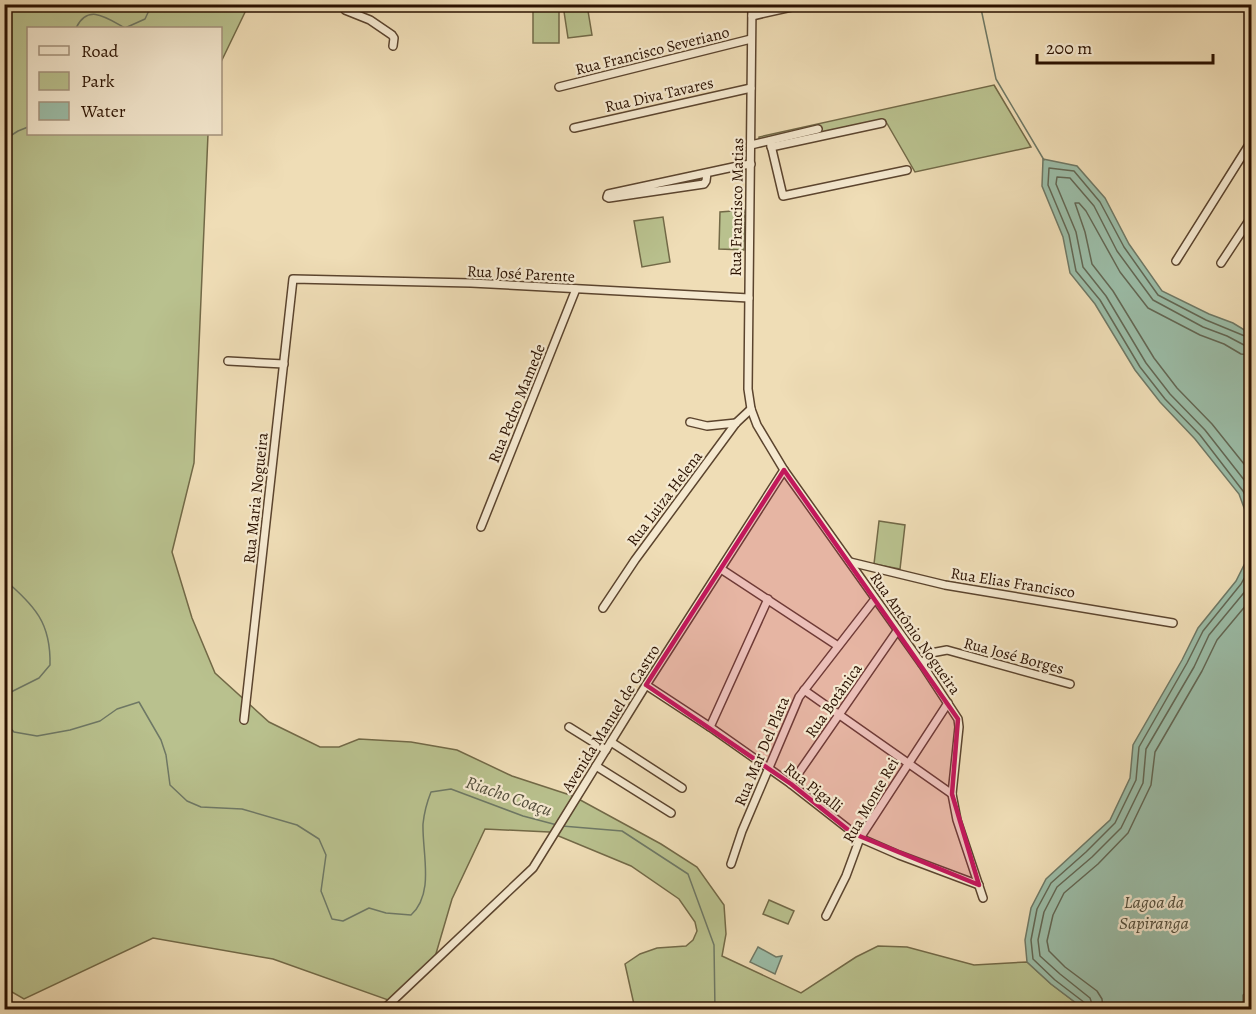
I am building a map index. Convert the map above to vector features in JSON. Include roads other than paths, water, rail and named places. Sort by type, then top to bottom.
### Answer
[{"type":"street","points":[[344,4],[345,10],[370,20],[392,35],[393,46]]},
{"type":"street","name":"Rua Francisco Matias","points":[[751,409],[748,389],[752,4]]},
{"type":"street","points":[[752,16],[805,4]]},
{"type":"street","name":"Rua Francisco Severiano","points":[[559,87],[751,39]]},
{"type":"street","name":"Rua Diva Tavares","points":[[574,128],[751,88]]},
{"type":"street","points":[[751,146],[882,123]]},
{"type":"street","points":[[771,144],[818,129]]},
{"type":"street","points":[[1176,261],[1251,140]]},
{"type":"street","points":[[771,144],[783,196],[907,170]]},
{"type":"street","points":[[707,173],[704,184],[607,197],[608,194],[707,173],[751,164]]},
{"type":"street","points":[[1221,263],[1251,216]]},
{"type":"street","name":"Rua José Parente","points":[[293,279],[471,283],[749,298]]},
{"type":"street","name":"Rua Maria Nogueira","points":[[244,720],[293,279]]},
{"type":"street","name":"Rua Pedro Mamede","points":[[481,527],[576,289]]},
{"type":"street","points":[[228,361],[284,364]]},
{"type":"street","name":"Rua Luiza Helena","points":[[603,608],[635,560],[736,423],[751,409]]},
{"type":"street","name":"Rua Antônio Nogueira","points":[[751,409],[759,430],[784,470],[922,664],[959,722],[952,795],[957,820],[983,898]]},
{"type":"street","points":[[690,422],[707,426],[736,423]]},
{"type":"street","name":"Avenida Manuel de Castro","points":[[383,1010],[533,868],[646,685],[784,470]]},
{"type":"street","name":"Rua Elias Francisco","points":[[850,562],[945,585],[1173,623]]},
{"type":"street","points":[[721,569],[838,646]]},
{"type":"street","points":[[710,727],[768,599]]},
{"type":"street","name":"Rua Mar Del Plata","points":[[731,864],[742,831],[795,704],[875,599]]},
{"type":"street","name":"Rua Botânica","points":[[791,784],[897,631]]},
{"type":"street","name":"Rua José Borges","points":[[922,664],[931,652],[947,650],[1070,684]]},
{"type":"street","name":"Rua Pigalli","points":[[646,685],[791,784],[860,838],[979,885]]},
{"type":"street","points":[[804,690],[952,795]]},
{"type":"street","name":"Rua Monte Rei","points":[[826,916],[846,876],[860,838],[906,764],[948,703]]},
{"type":"street","points":[[569,727],[606,750]]},
{"type":"street","points":[[611,742],[682,788]]},
{"type":"street","points":[[596,766],[671,813]]},
{"type":"street","points":[[390,1010],[395,999]]},
{"type":"water","points":[[1043,159],[1077,166],[1105,198],[1129,244],[1162,291],[1233,323],[1251,334],[1251,527],[1239,494],[1135,370],[1095,304],[1070,273],[1063,237],[1042,186]]},
{"type":"water","name":"Lagoa da Sapiranga","points":[[1251,542],[1251,989],[1243,995],[1243,1009],[1084,1009],[1027,962],[1025,940],[1031,908],[1046,879],[1110,820],[1130,778],[1133,745],[1198,628],[1236,581],[1249,555]]},
{"type":"water","points":[[758,947],[776,957],[782,956],[775,974],[750,962]]},
{"type":"waterway","name":"Riacho Coaçu","points":[[127,27],[145,19],[152,4]]},
{"type":"waterway","points":[[980,4],[996,79],[1044,160]]},
{"type":"waterway","name":"Riacho Coaçu","points":[[77,27],[81,20],[92,14],[105,17],[123,27]]},
{"type":"waterway","name":"Riacho Coaçu","points":[[4,140],[27,127]]},
{"type":"waterway","name":"Riacho Coaçu","points":[[4,579],[39,616],[48,637],[50,650],[50,665],[39,678],[5,695],[4,699]]},
{"type":"waterway","name":"Riacho Coaçu","points":[[4,721],[14,732],[37,736],[70,730],[100,721],[117,709],[139,702],[161,740],[166,755],[170,785],[187,801],[201,807],[242,809],[297,825],[319,839],[326,855],[321,891],[332,919],[343,921],[369,908],[386,913],[411,915],[423,896],[425,884],[423,824],[431,792],[451,789],[523,816],[557,825]]},
{"type":"waterway","name":"Riacho Coaçu","points":[[562,826],[622,831],[688,874],[714,945],[715,1010]]}]
